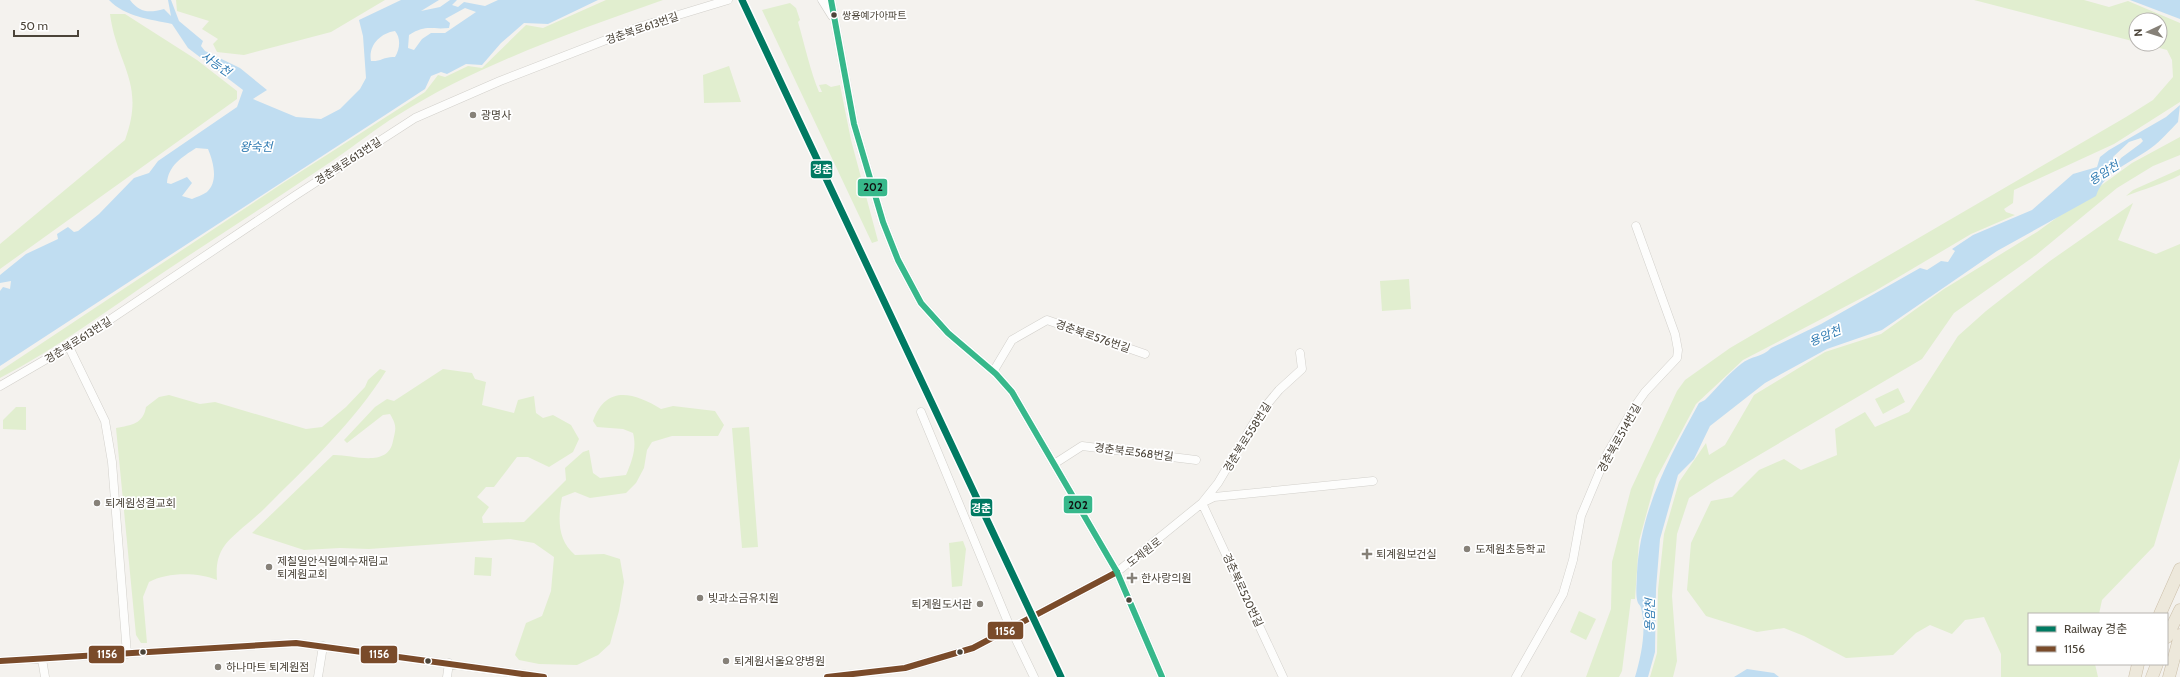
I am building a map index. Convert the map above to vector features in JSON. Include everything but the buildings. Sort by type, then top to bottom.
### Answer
[{"type":"highway","points":[[2160,613],[2180,570]]},
{"type":"highway","points":[[2168,635],[2180,610]]},
{"type":"highway","points":[[2169,677],[2180,635]]},
{"type":"highway","points":[[2134,677],[2138,665]]},
{"type":"highway","points":[[2152,677],[2157,665]]},
{"type":"street","name":"경춘북로613번길","points":[[0,386],[69,347],[415,118],[500,81],[642,26],[728,0]]},
{"type":"street","points":[[822,0],[835,21]]},
{"type":"street","points":[[831,0],[854,124],[883,222],[898,260],[921,303],[948,333],[993,372],[1012,392],[1117,572],[1162,677]]},
{"type":"street","name":"경춘북로514번길","points":[[1516,677],[1563,594],[1573,560],[1581,516],[1607,454],[1633,408],[1645,392],[1677,358],[1678,350],[1675,334],[1636,226]]},
{"type":"street","name":"경춘북로576번길","points":[[993,372],[1012,340],[1047,320],[1145,354]]},
{"type":"street","points":[[69,347],[105,421],[113,469],[127,654]]},
{"type":"street","name":"경춘북로558번길","points":[[1202,503],[1218,483],[1259,414],[1278,390],[1302,369],[1300,353]]},
{"type":"street","points":[[921,412],[1010,627],[1034,677]]},
{"type":"street","name":"경춘북로568번길","points":[[1054,464],[1082,446],[1196,460]]},
{"type":"street","name":"도제원로","points":[[827,677],[895,673],[972,648],[1117,572],[1202,503],[1214,497],[1373,481]]},
{"type":"street","name":"경춘북로520번길","points":[[1202,503],[1283,677]]},
{"type":"street","points":[[0,661],[296,643],[544,677]]},
{"type":"street","points":[[318,677],[323,646]]},
{"type":"street","points":[[42,658],[45,677]]},
{"type":"street","points":[[447,677],[449,663]]},
{"type":"green space","points":[[176,0],[385,0],[331,32],[244,55],[217,52],[213,44],[218,39],[202,29],[209,21],[177,11]]},
{"type":"green space","points":[[606,0],[663,0],[527,50],[460,80],[428,97],[382,125],[314,174],[161,274],[102,315],[42,354],[0,378],[0,371],[283,183],[425,92],[438,75],[445,77],[468,66],[482,68],[526,25],[543,28]]},
{"type":"green space","points":[[1974,0],[2084,0],[2109,7],[2128,1],[2154,12],[2128,12],[2128,40]]},
{"type":"green space","points":[[790,3],[796,8],[800,20],[798,22],[810,67],[819,92],[822,92],[819,85],[826,84],[831,87],[840,85],[851,140],[878,241],[872,243],[762,10]]},
{"type":"green space","points":[[110,14],[125,14],[197,60],[237,91],[237,99],[0,269],[0,244],[125,140],[131,120],[131,89],[128,75],[118,48]]},
{"type":"green space","points":[[2168,18],[2180,23],[2180,102],[2114,144],[2014,190],[2013,203],[2004,209],[2006,212],[2015,215],[1971,234],[1875,291],[1743,360],[1696,404],[1656,479],[1639,541],[1635,599],[1631,599],[1622,671],[1619,677],[1586,677],[1611,609],[1612,562],[1631,489],[1677,391],[1685,380],[1730,348],[2153,100],[2173,77],[2172,60],[2168,52]]},
{"type":"green space","points":[[729,66],[741,102],[704,103],[703,75]]},
{"type":"green space","points":[[2180,137],[2180,155],[2153,166],[2117,188],[2036,255],[1954,313],[1922,359],[1715,481],[1689,498],[1677,534],[1672,596],[1677,661],[1673,677],[1650,677],[1657,653],[1658,590],[1664,534],[1679,482],[1706,443],[1709,455],[1725,445],[1754,395],[1825,352],[1881,334],[1944,289],[2037,232],[2132,163]]},
{"type":"green space","points":[[2180,169],[2180,175],[2174,178],[2126,196],[2133,190]]},
{"type":"green space","points":[[2133,203],[2118,240],[2156,254],[2180,244],[2180,458],[2154,546],[2102,600],[2099,613],[2028,613],[2028,665],[2095,665],[2098,677],[2001,677],[2001,654],[1984,617],[1965,620],[1952,634],[1930,625],[1916,633],[1893,655],[1846,658],[1804,636],[1784,628],[1757,632],[1706,616],[1687,590],[1691,543],[1711,501],[1732,497],[1759,470],[1784,459],[1801,470],[1837,455],[1835,429],[1865,412],[1875,427],[1909,412],[1958,336],[1986,311],[2050,261]]},
{"type":"green space","points":[[1409,279],[1411,309],[1382,311],[1380,281]]},
{"type":"green space","points":[[380,369],[386,371],[360,408],[298,476],[225,545],[220,553],[217,580],[192,574],[183,574],[165,576],[149,582],[143,597],[147,643],[141,643],[136,635],[116,428],[136,423],[145,413],[146,407],[159,397],[169,395],[200,404],[215,402],[306,429],[322,427],[346,407],[365,387],[368,380]]},
{"type":"green space","points":[[443,369],[472,373],[475,379],[486,382],[482,405],[514,413],[518,400],[534,396],[536,413],[543,418],[553,415],[571,425],[579,439],[573,452],[549,467],[528,457],[517,457],[494,487],[486,487],[477,497],[489,507],[482,517],[483,523],[524,522],[566,480],[565,468],[583,452],[589,450],[593,473],[600,478],[626,475],[632,460],[634,449],[633,433],[623,429],[597,427],[593,421],[599,409],[605,402],[613,397],[621,395],[631,396],[651,403],[661,409],[673,406],[715,411],[724,425],[718,436],[672,436],[652,442],[647,450],[644,468],[636,483],[626,493],[590,498],[575,492],[562,497],[560,528],[565,543],[569,549],[575,555],[604,554],[620,559],[624,582],[619,611],[610,644],[598,655],[577,665],[539,664],[519,660],[515,655],[526,623],[542,616],[551,591],[554,557],[534,543],[510,539],[369,549],[340,548],[304,550],[252,533],[333,455],[368,458],[384,455],[390,450],[395,433],[395,424],[390,414],[383,415],[347,443],[344,440],[375,407],[387,399],[394,401]]},
{"type":"green space","points":[[1898,388],[1905,402],[1883,414],[1875,399]]},
{"type":"green space","points":[[16,407],[26,407],[26,430],[3,429],[3,420]]},
{"type":"green space","points":[[749,427],[758,547],[742,548],[732,428]]},
{"type":"green space","points":[[963,541],[966,549],[962,586],[952,587],[949,543]]},
{"type":"green space","points":[[475,557],[492,558],[491,576],[474,575]]},
{"type":"green space","points":[[1579,611],[1596,619],[1586,640],[1570,632]]},
{"type":"water","name":"왕숙천","points":[[109,0],[130,0],[141,10],[154,11],[164,9],[171,16],[168,0],[171,0],[179,21],[203,41],[201,46],[205,51],[240,68],[267,90],[253,99],[296,117],[321,119],[340,109],[360,89],[366,78],[363,36],[359,20],[401,0],[439,0],[421,11],[440,7],[450,0],[457,0],[452,5],[458,7],[464,2],[485,6],[498,0],[598,0],[548,24],[524,23],[501,43],[482,65],[466,64],[447,74],[441,72],[431,76],[425,89],[0,366],[0,291],[3,287],[10,289],[11,281],[0,283],[0,275],[26,254],[58,239],[57,234],[68,227],[74,232],[78,231],[99,214],[134,178],[149,173],[158,161],[237,107],[243,90],[188,48],[172,24],[130,14],[115,6]],"holes":[[[465,8],[476,12],[445,33],[431,33],[422,39],[414,50],[408,48],[409,35],[425,28],[449,28],[450,23],[445,19]],[[395,31],[399,40],[399,47],[395,57],[371,61],[371,50],[373,45],[380,37]],[[196,148],[208,149],[212,159],[214,177],[211,187],[207,192],[192,199],[182,196],[192,183],[187,177],[171,184],[167,183],[170,172],[181,159]]]},
{"type":"water","points":[[2130,0],[2180,0],[2180,19],[2168,14],[2168,12],[2162,12]]},
{"type":"water","name":"용암천","points":[[2180,105],[2178,122],[2155,145],[2119,168],[2105,180],[2096,196],[1997,251],[1882,330],[1827,349],[1765,383],[1710,426],[1694,459],[1678,475],[1660,539],[1656,589],[1655,652],[1648,677],[1635,677],[1641,652],[1643,634],[1643,616],[1641,607],[1637,600],[1636,588],[1639,550],[1644,527],[1650,506],[1667,463],[1699,403],[1705,400],[1732,372],[1748,359],[1764,353],[1771,348],[1821,324],[1920,268],[1927,270],[1941,261],[1948,262],[1955,251],[1952,249],[1973,235],[2032,210],[2073,174],[2097,167],[2100,157],[2109,150],[2166,117]],"holes":[[[2141,138],[2143,141],[2121,158],[2118,163],[2113,162],[2113,157],[2129,142]]]},
{"type":"water","points":[[1747,669],[1774,673],[1779,677],[1734,677]]},
{"type":"rail line","name":"경춘","points":[[742,0],[1061,677]]},
{"type":"transit line","name":"202","points":[[831,0],[854,124],[883,222],[898,260],[921,303],[948,333],[996,374],[1012,392],[1117,572],[1162,677]]},
{"type":"transit line","name":"1156","points":[[827,677],[905,668],[973,648],[1117,572]]},
{"type":"transit line","name":"1156","points":[[0,661],[296,643],[544,677]]},
{"type":"place","name":"쌍용예가아파트","points":[[834,15]]},
{"type":"place","name":"광명사","points":[[473,115]]},
{"type":"place","name":"퇴계원성결교회","points":[[97,503]]},
{"type":"place","name":"도제원초등학교","points":[[1467,549]]},
{"type":"place","name":"퇴계원보건실","points":[[1367,554]]},
{"type":"place","name":"제칠일안식일예수재림교 퇴계원교회","points":[[269,567]]},
{"type":"place","name":"한사랑의원","points":[[1132,578]]},
{"type":"place","name":"빛과소금유치원","points":[[700,598]]},
{"type":"place","name":"퇴계원도서관","points":[[980,604]]},
{"type":"place","name":"퇴계원서울요양병원","points":[[726,661]]},
{"type":"place","name":"하나마트 퇴계원점","points":[[218,667]]},
{"type":"water label","name":"사능천","points":[[216,64]]}]
